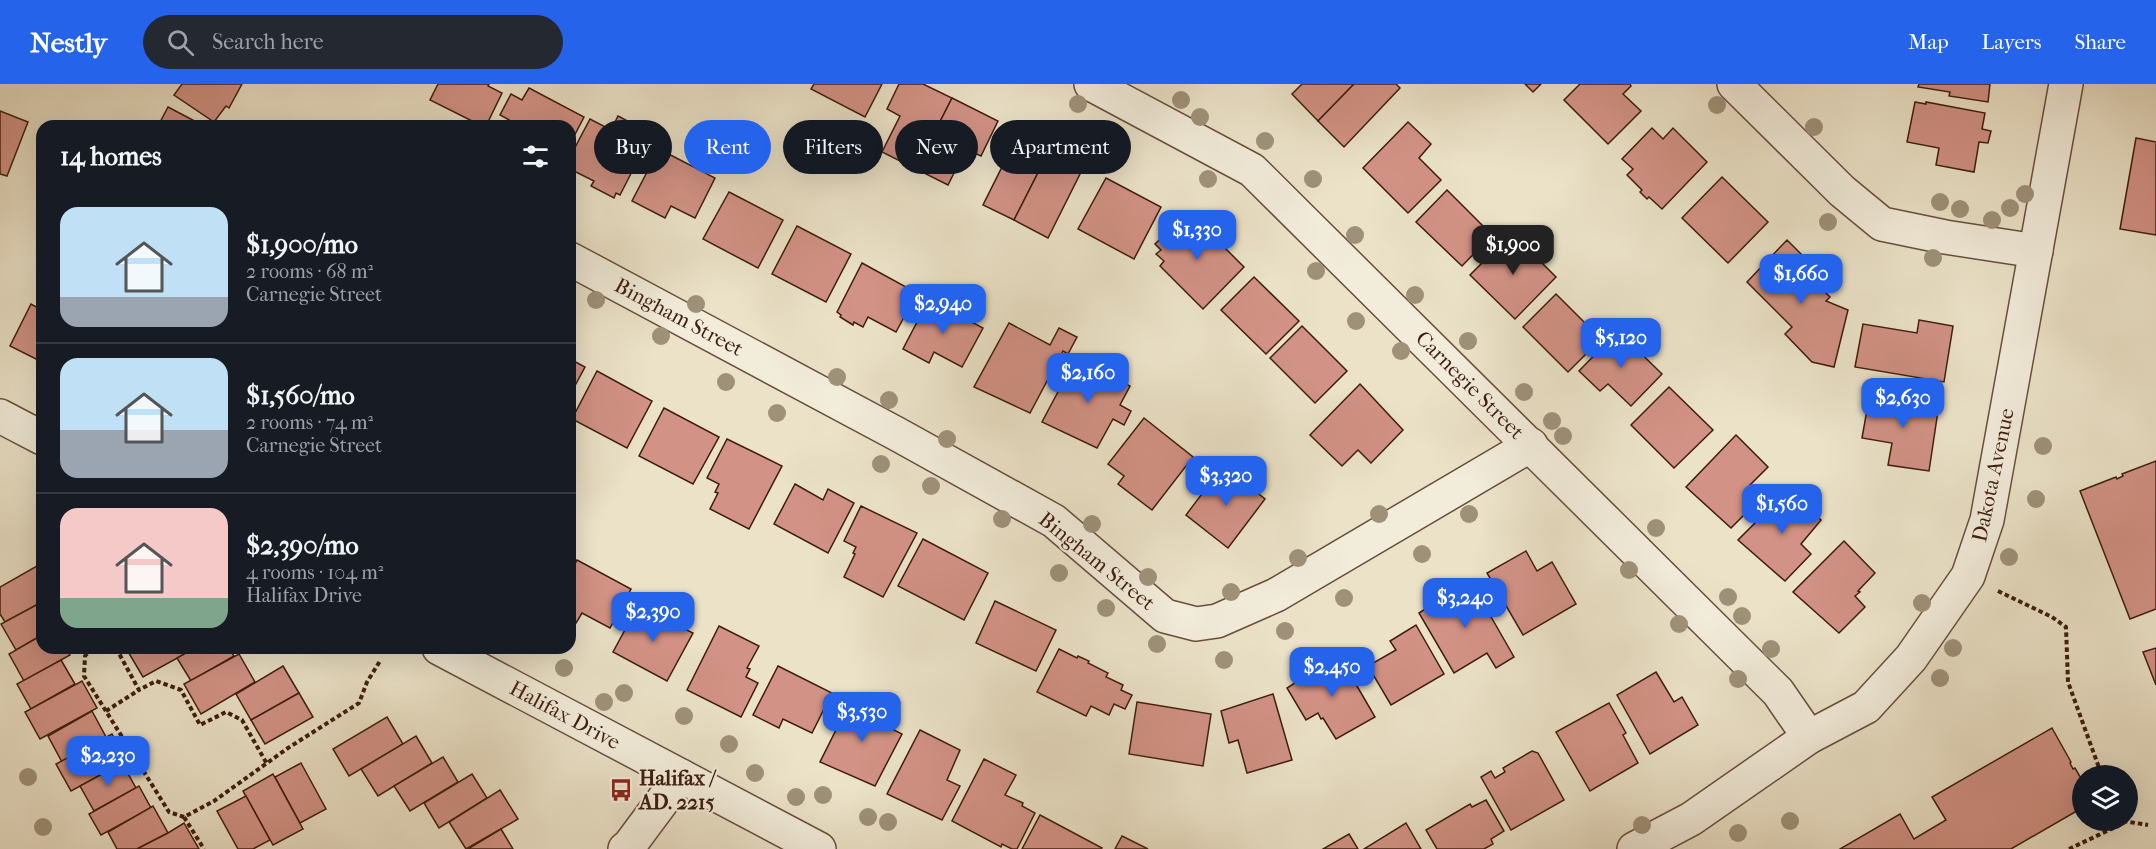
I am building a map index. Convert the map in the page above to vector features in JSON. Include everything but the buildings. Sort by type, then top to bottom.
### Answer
[{"type":"street","name":"Carnegie Street","points":[[1091,84],[1252,170],[1532,445],[1778,692],[1809,737]]},
{"type":"street","points":[[1734,84],[1842,191],[1882,224],[2036,251]]},
{"type":"street","name":"Dakota Avenue","points":[[1634,849],[1691,819],[1809,737],[1866,707],[1911,658],[1968,576],[1987,520],[2066,84]]},
{"type":"street","name":"Bingham Street","points":[[576,262],[1054,521],[1165,616],[1196,624],[1217,621],[1276,595],[1532,445]]},
{"type":"street","points":[[0,417],[36,435]]},
{"type":"street","name":"Halifax Drive","points":[[451,654],[819,849]]},
{"type":"street","points":[[625,849],[681,776]]},
{"type":"path","points":[[1968,576],[2052,617],[2066,627],[2068,682],[2098,765]]},
{"type":"path","points":[[87,654],[84,676],[169,812],[184,817],[204,849]]},
{"type":"path","points":[[119,654],[139,690]]},
{"type":"path","points":[[184,817],[214,801],[360,703],[367,682],[380,661]]},
{"type":"path","points":[[106,711],[156,681],[181,690],[200,725],[226,712],[242,720],[267,764]]},
{"type":"path","points":[[2138,824],[2148,825]]},
{"type":"path","points":[[2069,849],[2105,831]]},
{"type":"place","name":"Halifax / AD. 2215","points":[[621,790]]}]
